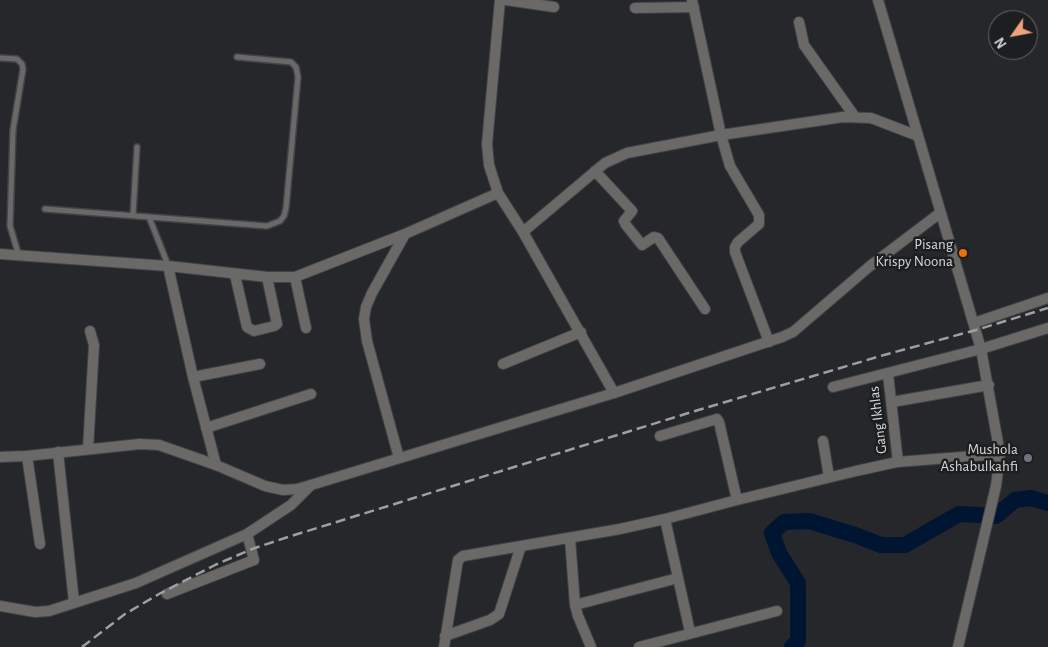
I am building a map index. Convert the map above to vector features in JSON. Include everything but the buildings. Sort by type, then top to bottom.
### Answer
[{"type":"street","points":[[500,0],[487,154],[489,165],[498,192],[581,332],[614,393]]},
{"type":"street","points":[[506,0],[554,8]]},
{"type":"street","points":[[878,0],[982,349],[1000,454],[993,501],[958,647]]},
{"type":"street","points":[[635,8],[693,4],[721,135],[730,166],[759,214],[759,224],[738,242],[735,252],[769,342]]},
{"type":"street","points":[[799,22],[802,39],[808,51],[855,117]]},
{"type":"street","points":[[523,232],[605,163],[626,153],[721,135],[855,117],[871,118],[918,136]]},
{"type":"street","points":[[596,171],[632,211],[624,221],[626,226],[642,245],[654,237],[658,238],[705,309]]},
{"type":"street","points":[[0,254],[168,266],[234,275],[295,277],[405,234],[498,192]]},
{"type":"street","points":[[0,457],[27,456],[140,444],[159,445],[216,465],[265,486],[283,490],[297,489],[614,393],[769,342],[793,332],[870,266],[940,213]]},
{"type":"street","points":[[399,458],[367,341],[364,319],[372,292],[405,234]]},
{"type":"street","points":[[168,266],[193,378],[216,465]]},
{"type":"street","points":[[234,275],[247,326],[254,331],[277,324],[266,277]]},
{"type":"street","points":[[295,277],[306,328]]},
{"type":"street","points":[[974,323],[1048,298]]},
{"type":"street","points":[[833,387],[982,349],[1048,328]]},
{"type":"street","points":[[88,449],[94,345],[90,332]]},
{"type":"street","points":[[503,364],[581,332]]},
{"type":"street","points":[[193,378],[260,364]]},
{"type":"street","name":"Gang Ikhlas","points":[[888,374],[898,462]]},
{"type":"street","points":[[892,402],[989,385]]},
{"type":"street","points":[[206,428],[311,394]]},
{"type":"street","points":[[660,436],[717,419],[737,500]]},
{"type":"street","points":[[822,441],[829,477]]},
{"type":"street","points":[[58,452],[74,602]]},
{"type":"street","points":[[444,647],[460,557],[665,519],[829,477],[898,462],[1000,454]]},
{"type":"street","points":[[27,456],[40,544]]},
{"type":"street","points":[[0,606],[35,612],[49,611],[136,583],[246,534],[291,505],[312,485]]},
{"type":"street","points":[[665,519],[690,632]]},
{"type":"street","points":[[167,594],[254,560],[246,534]]},
{"type":"street","points":[[570,538],[575,604],[591,647]]},
{"type":"street","points":[[445,636],[490,620],[499,614],[521,546]]},
{"type":"street","points":[[575,604],[678,578]]},
{"type":"street","points":[[639,647],[690,632],[777,611]]},
{"type":"lane","points":[[45,209],[267,226],[280,221],[284,216],[298,77],[296,67],[291,62],[237,57]]},
{"type":"lane","points":[[0,58],[17,60],[22,64],[23,69],[14,130],[10,226],[19,256]]},
{"type":"lane","points":[[133,215],[136,147]]},
{"type":"lane","points":[[148,216],[168,266]]},
{"type":"waterway","points":[[792,647],[798,641],[798,583],[779,553],[772,533],[784,522],[809,521],[881,545],[905,545],[959,514],[996,516],[1015,500],[1031,498],[1048,503]]},
{"type":"railway","points":[[82,647],[125,614],[159,594],[215,565],[252,549],[695,411],[1048,308]]},
{"type":"place","name":"Pisang Krispy Noona","points":[[963,253]]},
{"type":"place","name":"Mushola Ashabulkahfi","points":[[1028,458]]}]
